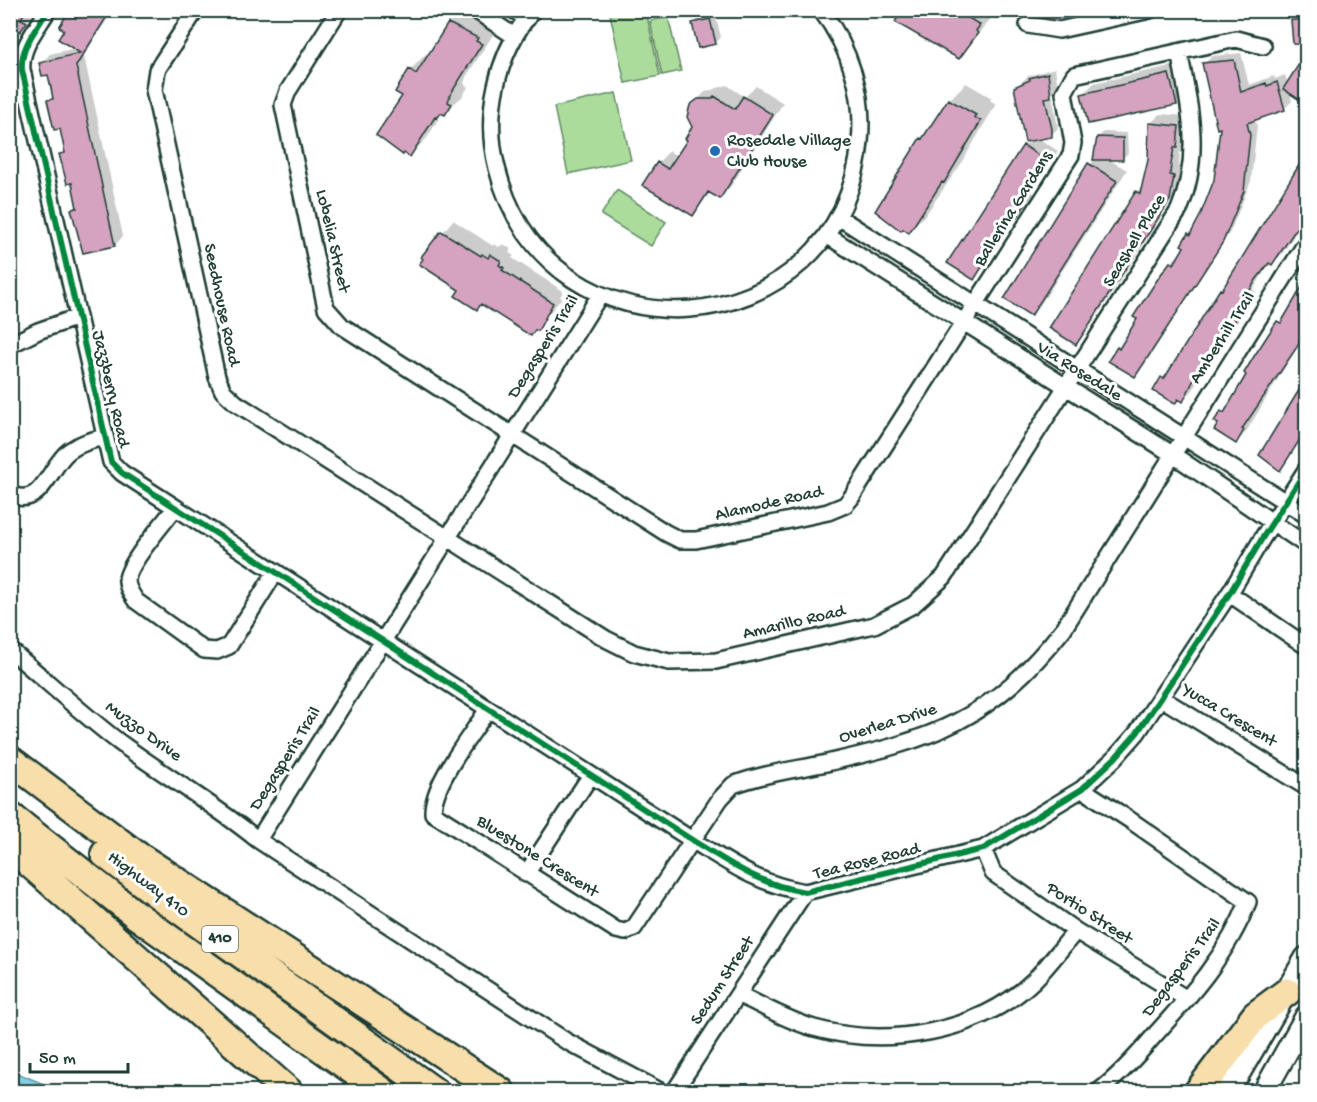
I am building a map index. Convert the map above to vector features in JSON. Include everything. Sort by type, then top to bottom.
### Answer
[{"type":"highway","points":[[10,760],[135,854],[501,1092]]},
{"type":"highway","name":"Highway 410","points":[[10,780],[160,896],[435,1092]]},
{"type":"highway","name":"Highway 410","points":[[10,816],[136,915],[383,1092]]},
{"type":"highway","points":[[10,846],[289,1092]]},
{"type":"highway","points":[[1198,1092],[1256,1015],[1287,992]]},
{"type":"main road","points":[[1228,1092],[1306,958]]},
{"type":"main road","points":[[1264,1092],[1306,1017]]},
{"type":"street","name":"Jazzberry Road","points":[[48,10],[23,53],[22,70],[111,462],[122,473],[382,642]]},
{"type":"street","name":"Seedhouse Road","points":[[195,10],[158,70],[154,90],[220,385],[236,403],[446,536]]},
{"type":"street","name":"Lobelia Street","points":[[339,10],[288,91],[283,105],[326,308],[342,326],[512,434]]},
{"type":"street","points":[[475,10],[514,36]]},
{"type":"street","points":[[525,13],[499,74],[492,112],[494,159],[501,186],[515,217],[543,255],[563,272],[600,295],[656,310],[700,309],[746,297],[781,278],[828,236],[840,218],[859,157],[862,130],[859,97],[845,50],[820,10]]},
{"type":"street","points":[[1028,25],[1059,30],[1124,13],[1150,10]]},
{"type":"street","name":"Ballerina Gardens","points":[[965,321],[1071,155],[1073,142],[1064,93],[1071,79],[1081,73],[1236,39],[1263,46]]},
{"type":"street","name":"Seashell Place","points":[[1066,387],[1173,222],[1184,197],[1192,171],[1194,132],[1179,52]]},
{"type":"street","points":[[10,96],[27,92]]},
{"type":"street","name":"Via Rosedale","points":[[840,218],[1306,515]]},
{"type":"street","name":"Via Rosedale","points":[[828,236],[1172,454],[1306,545]]},
{"type":"street","name":"Amberhill Trail","points":[[1172,454],[1306,243]]},
{"type":"street","name":"Degasperis Trail","points":[[600,295],[446,536],[258,840],[566,1041],[662,1092]]},
{"type":"street","points":[[10,345],[38,331],[78,317]]},
{"type":"street","name":"Alamode Road","points":[[512,434],[666,533],[681,540],[696,540],[828,512],[845,505],[851,498],[965,321]]},
{"type":"street","name":"Amarillo Road","points":[[446,536],[606,639],[651,659],[685,664],[716,661],[874,625],[913,605],[944,577],[1066,387]]},
{"type":"street","points":[[10,494],[26,498],[37,494],[69,451],[87,441],[105,436]]},
{"type":"street","name":"Overlea Drive","points":[[692,840],[720,799],[733,785],[926,737],[959,723],[988,705],[1038,660],[1064,628],[1172,454]]},
{"type":"street","name":"Tea Rose Road","points":[[382,642],[692,840],[775,887],[804,892],[982,849],[1082,789],[1115,759],[1161,698],[1230,594],[1272,522],[1306,470]]},
{"type":"street","points":[[175,508],[134,564],[127,580],[136,601],[204,650],[217,651],[229,646],[275,573]]},
{"type":"street","points":[[1230,594],[1306,646]]},
{"type":"street","name":"Muzzo Drive","points":[[10,650],[120,742],[227,814],[258,840]]},
{"type":"street","name":"Yucca Crescent","points":[[1161,698],[1306,787]]},
{"type":"street","name":"Bluestone Crescent","points":[[488,708],[438,788],[433,803],[433,813],[526,874],[616,930],[625,932],[634,928],[692,840]]},
{"type":"street","points":[[526,874],[591,775]]},
{"type":"street","name":"Degasperis Trail","points":[[1082,789],[1248,902],[1238,927],[1187,999],[1115,1079],[1098,1092]]},
{"type":"street","name":"Portio Street","points":[[982,849],[993,873],[1076,931],[1187,999]]},
{"type":"street","name":"Sedum Street","points":[[674,1092],[804,892]]},
{"type":"street","points":[[738,994],[812,1027],[852,1036],[900,1037],[952,1026],[997,1007],[1033,981],[1076,931]]},
{"type":"green space","points":[[646,11],[660,76],[625,83],[610,14]]},
{"type":"green space","points":[[668,17],[681,71],[662,75],[650,21]]},
{"type":"green space","points":[[616,93],[631,160],[568,174],[554,107]]},
{"type":"green space","points":[[617,190],[666,222],[651,246],[601,215]]},
{"type":"water","points":[[10,1070],[53,1088],[58,1091],[11,1091]]},
{"type":"building","points":[[10,10],[26,10],[21,19],[27,22],[20,32],[15,29],[10,36]]},
{"type":"building","points":[[70,10],[111,10],[76,66],[115,246],[83,253],[71,209],[77,208],[72,183],[67,184],[59,154],[65,153],[60,129],[54,130],[47,100],[53,99],[48,75],[42,76],[39,63],[80,53],[58,39],[64,30],[59,27]]},
{"type":"building","points":[[883,10],[956,10],[980,25],[976,31],[978,33],[959,59],[895,22],[897,19]]},
{"type":"building","points":[[710,19],[716,44],[698,48],[692,23]]},
{"type":"building","points":[[1291,20],[1306,20],[1306,45],[1293,44]]},
{"type":"building","points":[[448,23],[478,38],[476,41],[482,44],[450,95],[448,102],[452,104],[445,115],[441,113],[437,118],[435,117],[410,157],[404,153],[403,155],[376,135],[402,96],[395,92],[409,69],[416,74]]},
{"type":"building","points":[[1306,53],[1306,104],[1283,89]]},
{"type":"building","points":[[1234,60],[1241,92],[1266,83],[1267,86],[1277,82],[1285,110],[1247,123],[1250,135],[1244,191],[1223,242],[1135,377],[1108,361],[1117,347],[1119,349],[1137,319],[1133,317],[1159,277],[1170,262],[1174,264],[1184,247],[1181,245],[1188,233],[1190,235],[1200,216],[1214,180],[1220,128],[1217,129],[1202,63]]},
{"type":"building","points":[[1048,73],[1051,97],[1045,98],[1052,137],[1025,142],[1014,87],[1030,80],[1029,78]]},
{"type":"building","points":[[1169,74],[1177,105],[1088,124],[1081,94]]},
{"type":"building","name":"Rosedale Village Club House","points":[[714,96],[735,109],[743,96],[773,115],[720,199],[708,192],[693,216],[642,185],[657,162],[668,169],[687,140],[685,139],[692,127],[687,117],[690,105],[698,99],[712,99]]},
{"type":"building","points":[[948,99],[976,115],[974,117],[981,121],[944,183],[942,182],[909,233],[903,229],[901,231],[875,211],[920,138],[922,139]]},
{"type":"building","points":[[1149,123],[1179,126],[1177,148],[1174,148],[1171,164],[1170,175],[1174,176],[1170,200],[1076,345],[1049,328],[1136,191],[1140,194],[1148,160]]},
{"type":"building","points":[[1097,137],[1123,138],[1123,160],[1093,160]]},
{"type":"building","points":[[1023,145],[1049,162],[1022,203],[1025,205],[1017,218],[1013,216],[974,280],[947,263]]},
{"type":"building","points":[[1306,154],[1306,205],[1302,212],[1306,214],[1272,265],[1269,263],[1256,280],[1244,300],[1247,302],[1214,354],[1211,352],[1199,369],[1183,402],[1178,399],[1175,404],[1153,391],[1161,377],[1164,379],[1220,289],[1222,290]]},
{"type":"building","points":[[1088,163],[1117,181],[1031,316],[1004,299]]},
{"type":"building","points":[[441,231],[481,256],[482,254],[488,258],[490,254],[501,261],[499,265],[504,268],[502,270],[553,303],[538,331],[535,330],[531,336],[481,304],[477,310],[455,296],[459,290],[419,264],[423,259],[421,257]]},
{"type":"building","points":[[1306,280],[1306,323],[1299,340],[1301,341],[1242,429],[1244,430],[1236,444],[1214,430],[1218,424],[1214,421],[1221,411],[1224,413],[1253,358],[1277,321],[1281,323]]},
{"type":"building","points":[[1306,379],[1306,430],[1280,471],[1259,455]]},
{"type":"cycle path","points":[[48,10],[26,46],[22,70],[111,462],[122,473],[692,840],[745,872],[773,884],[805,892],[983,849],[1082,789],[1115,758],[1137,733],[1231,591],[1306,470]]},
{"type":"place","name":"Rosedale Village Club House","points":[[715,151]]}]
